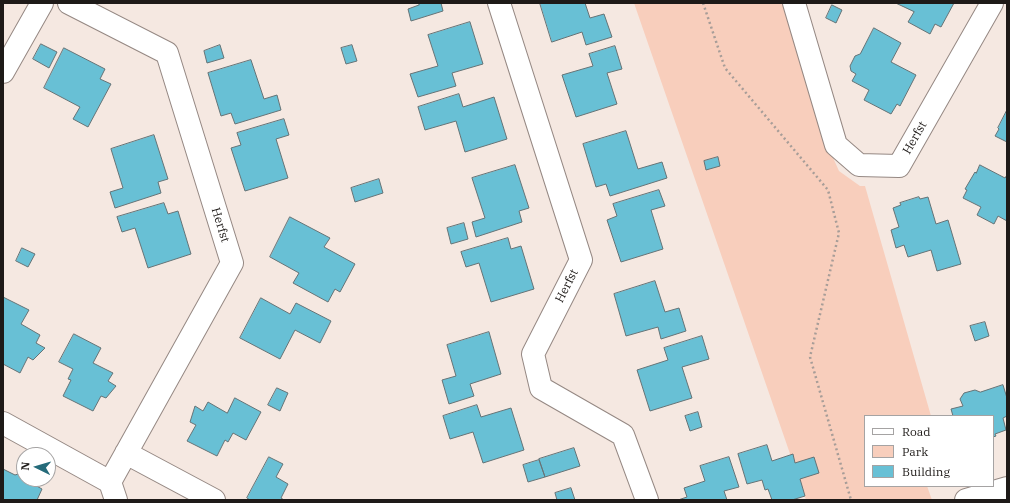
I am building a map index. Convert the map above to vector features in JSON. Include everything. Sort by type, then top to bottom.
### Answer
[{"type":"street","points":[[3,72],[42,3]]},
{"type":"street","name":"Herfst","points":[[69,3],[167,54],[232,263],[126,453],[113,491]]},
{"type":"street","name":"Herfst","points":[[499,3],[581,260],[533,354],[541,388],[623,435],[648,500]]},
{"type":"street","name":"Herfst","points":[[794,3],[836,145],[859,165],[899,166],[992,3]]},
{"type":"street","points":[[3,423],[113,491]]},
{"type":"street","points":[[126,453],[214,500]]},
{"type":"street","points":[[966,500],[1007,488]]},
{"type":"path","points":[[703,3],[724,68],[828,190],[839,233],[810,357],[851,500]]},
{"type":"green space","points":[[634,3],[782,3],[826,142],[839,171],[860,186],[865,186],[931,415],[864,415],[864,487],[927,487],[932,500],[806,500]]},
{"type":"building","points":[[418,3],[441,3],[443,11],[411,21],[408,9],[419,5]]},
{"type":"building","points":[[540,3],[585,3],[590,18],[604,14],[612,37],[586,45],[582,32],[552,42]]},
{"type":"building","points":[[896,3],[954,3],[941,27],[935,24],[930,34],[908,22],[914,12]]},
{"type":"building","points":[[832,5],[842,10],[836,23],[826,18]]},
{"type":"building","points":[[470,22],[483,64],[452,73],[456,86],[418,97],[410,74],[438,66],[428,35]]},
{"type":"building","points":[[874,28],[901,43],[891,62],[916,75],[900,106],[897,104],[891,114],[864,100],[869,90],[852,81],[856,74],[851,71],[850,66],[855,56],[860,54]]},
{"type":"building","points":[[41,44],[57,52],[49,68],[33,59]]},
{"type":"building","points":[[220,45],[224,58],[207,63],[204,51]]},
{"type":"building","points":[[352,45],[357,61],[346,64],[341,48]]},
{"type":"building","points":[[615,46],[622,69],[607,73],[617,104],[576,117],[562,75],[593,66],[589,54]]},
{"type":"building","points":[[64,48],[105,69],[100,79],[111,84],[88,127],[73,119],[80,107],[44,88]]},
{"type":"building","points":[[251,60],[264,99],[277,95],[281,110],[235,124],[231,113],[221,116],[208,73]]},
{"type":"building","points":[[459,94],[463,107],[494,97],[507,139],[465,152],[456,121],[425,130],[418,107]]},
{"type":"building","points":[[1007,110],[1007,142],[995,136]]},
{"type":"building","points":[[284,119],[289,135],[276,139],[288,178],[245,191],[231,148],[241,145],[237,133]]},
{"type":"building","points":[[626,131],[638,169],[662,162],[667,178],[610,196],[606,184],[596,187],[583,144]]},
{"type":"building","points":[[154,135],[168,179],[158,182],[161,193],[115,208],[110,192],[123,188],[111,149]]},
{"type":"building","points":[[718,157],[720,166],[706,170],[704,161]]},
{"type":"building","points":[[515,165],[529,208],[519,211],[522,222],[476,237],[472,222],[485,218],[472,178]]},
{"type":"building","points":[[980,165],[1005,178],[1007,175],[1007,221],[998,216],[994,224],[977,215],[981,207],[963,198],[967,190],[965,189]]},
{"type":"building","points":[[379,179],[383,193],[355,202],[351,188]]},
{"type":"building","points":[[659,190],[665,206],[651,210],[663,249],[621,262],[607,220],[617,216],[613,204]]},
{"type":"building","points":[[919,197],[920,199],[928,197],[936,224],[948,220],[961,264],[937,271],[931,250],[908,257],[904,245],[896,248],[891,230],[899,227],[893,208],[901,205],[900,203]]},
{"type":"building","points":[[164,203],[168,214],[178,211],[191,254],[148,268],[135,228],[122,232],[117,217]]},
{"type":"building","points":[[290,217],[330,238],[324,247],[355,264],[340,292],[335,289],[328,302],[293,283],[299,273],[270,257]]},
{"type":"building","points":[[464,223],[468,239],[451,244],[447,228]]},
{"type":"building","points":[[508,238],[511,249],[521,246],[534,289],[491,302],[479,263],[466,267],[461,252]]},
{"type":"building","points":[[22,248],[35,254],[28,267],[16,261]]},
{"type":"building","points":[[655,281],[665,312],[679,308],[686,331],[661,339],[658,327],[626,336],[614,294]]},
{"type":"building","points":[[3,297],[29,310],[21,324],[40,335],[36,343],[45,348],[33,360],[28,357],[20,373],[3,364]]},
{"type":"building","points":[[261,298],[290,314],[296,303],[331,321],[320,343],[295,330],[280,359],[240,338]]},
{"type":"building","points":[[985,322],[989,336],[975,341],[970,326]]},
{"type":"building","points":[[489,332],[501,374],[470,384],[474,396],[449,404],[442,380],[456,376],[447,345]]},
{"type":"building","points":[[74,334],[101,348],[93,363],[113,373],[108,381],[116,386],[106,398],[101,396],[93,411],[63,396],[71,380],[68,379],[73,369],[59,362]]},
{"type":"building","points":[[702,336],[709,359],[682,367],[692,398],[650,411],[637,370],[668,360],[664,348]]},
{"type":"building","points":[[1003,385],[1007,398],[1007,416],[1003,418],[1006,430],[995,434],[996,436],[994,437],[994,415],[953,415],[951,409],[963,406],[960,399],[964,393],[975,390],[980,392]]},
{"type":"building","points":[[277,388],[288,393],[280,411],[268,405]]},
{"type":"building","points":[[235,398],[261,412],[246,440],[233,433],[228,442],[225,440],[217,456],[187,441],[196,425],[190,422],[195,406],[203,411],[208,402],[227,413]]},
{"type":"building","points":[[477,405],[481,417],[511,408],[524,450],[483,463],[473,432],[450,439],[443,416]]},
{"type":"building","points":[[698,412],[702,427],[690,431],[685,416]]},
{"type":"building","points":[[767,445],[772,461],[793,454],[795,463],[814,457],[819,473],[800,479],[805,496],[792,500],[772,500],[768,489],[765,490],[762,480],[747,484],[738,454]]},
{"type":"building","points":[[574,448],[580,466],[545,477],[539,459]]},
{"type":"building","points":[[269,457],[283,464],[276,477],[288,484],[281,498],[284,500],[250,500],[247,498]]},
{"type":"building","points":[[729,457],[739,487],[724,491],[727,500],[678,500],[687,497],[684,488],[705,481],[700,466]]},
{"type":"building","points":[[539,460],[545,477],[528,482],[523,465]]},
{"type":"building","points":[[3,469],[16,475],[16,487],[38,487],[42,489],[37,500],[3,500]]},
{"type":"building","points":[[571,488],[575,500],[557,500],[555,493]]}]
